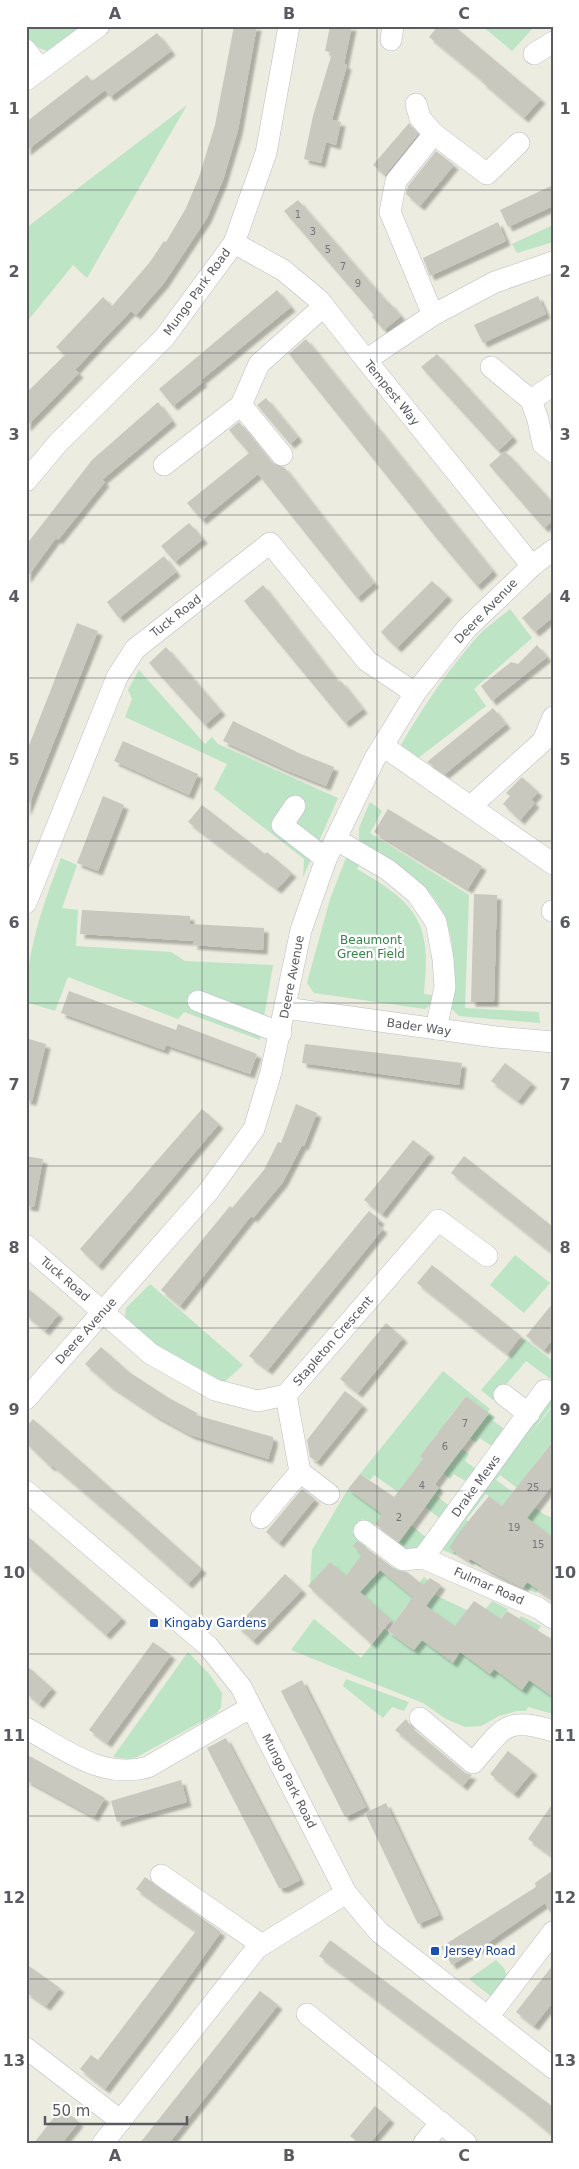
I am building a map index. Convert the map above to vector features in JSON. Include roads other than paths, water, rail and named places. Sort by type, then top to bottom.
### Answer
[{"type":"street","points":[[26,50],[33,75],[99,26]]},
{"type":"street","name":"Mungo Park Road","points":[[26,481],[58,443],[164,338],[234,243],[266,153],[289,26]]},
{"type":"street","points":[[534,54],[553,42]]},
{"type":"street","points":[[416,104],[420,118],[434,134],[487,174],[519,143]]},
{"type":"street","points":[[434,134],[396,181],[390,212],[434,315]]},
{"type":"street","name":"Tempest Way","points":[[234,243],[283,270],[324,306],[532,566]]},
{"type":"street","points":[[366,360],[434,315],[495,282],[553,262]]},
{"type":"street","points":[[164,465],[241,405],[259,364],[324,306]]},
{"type":"street","points":[[491,367],[531,400],[543,444],[553,452]]},
{"type":"street","points":[[531,400],[553,385]]},
{"type":"street","points":[[241,405],[282,455]]},
{"type":"street","name":"Tuck Road","points":[[26,903],[117,677],[135,649],[270,542],[367,661],[414,693]]},
{"type":"street","name":"Deere Avenue","points":[[26,1399],[208,1192],[254,1129],[272,1072],[301,930],[326,859],[383,746],[414,693],[467,628],[532,566],[553,550]]},
{"type":"street","points":[[471,806],[543,741],[553,717]]},
{"type":"street","points":[[383,746],[553,864]]},
{"type":"street","points":[[295,806],[282,825],[326,859]]},
{"type":"street","points":[[337,840],[385,868],[410,888],[417,894],[436,922],[443,959],[444,987],[436,1029]]},
{"type":"street","points":[[198,1001],[281,1033]]},
{"type":"street","name":"Bader Way","points":[[285,1008],[496,1037],[553,1042]]},
{"type":"street","name":"Stapleton Crescent","points":[[104,1312],[152,1354],[215,1390],[258,1401],[286,1395],[438,1220],[486,1256]]},
{"type":"street","name":"Tuck Road","points":[[26,1245],[104,1312]]},
{"type":"street","name":"Drake Mews","points":[[423,1558],[546,1390]]},
{"type":"street","points":[[286,1395],[300,1472],[329,1494]]},
{"type":"street","points":[[504,1395],[529,1414]]},
{"type":"street","points":[[261,1518],[300,1472]]},
{"type":"street","name":"Mungo Park Road","points":[[26,1490],[208,1646],[241,1687],[346,1893],[379,1932],[553,2068]]},
{"type":"street","points":[[364,1531],[403,1560],[423,1558]]},
{"type":"street","name":"Fulmar Road","points":[[423,1558],[538,1608],[553,1618]]},
{"type":"street","points":[[26,1728],[95,1766],[121,1771],[135,1771],[148,1767],[251,1707]]},
{"type":"street","points":[[420,1718],[473,1763],[505,1728],[515,1724],[532,1724],[553,1730]]},
{"type":"street","points":[[161,1875],[262,1945]]},
{"type":"street","points":[[103,2143],[243,1964],[262,1945],[346,1893]]},
{"type":"street","points":[[488,2017],[553,1932]]},
{"type":"street","points":[[307,2014],[466,2143]]},
{"type":"street","points":[[26,2048],[121,2120]]},
{"type":"street","points":[[424,2143],[441,2122]]},
{"type":"place","name":"Kingaby Gardens","points":[[154,1623]]},
{"type":"place","name":"Jersey Road","points":[[435,1951]]},
{"type":"park label","name":"Beaumont Green Field","points":[[371,947]]}]
